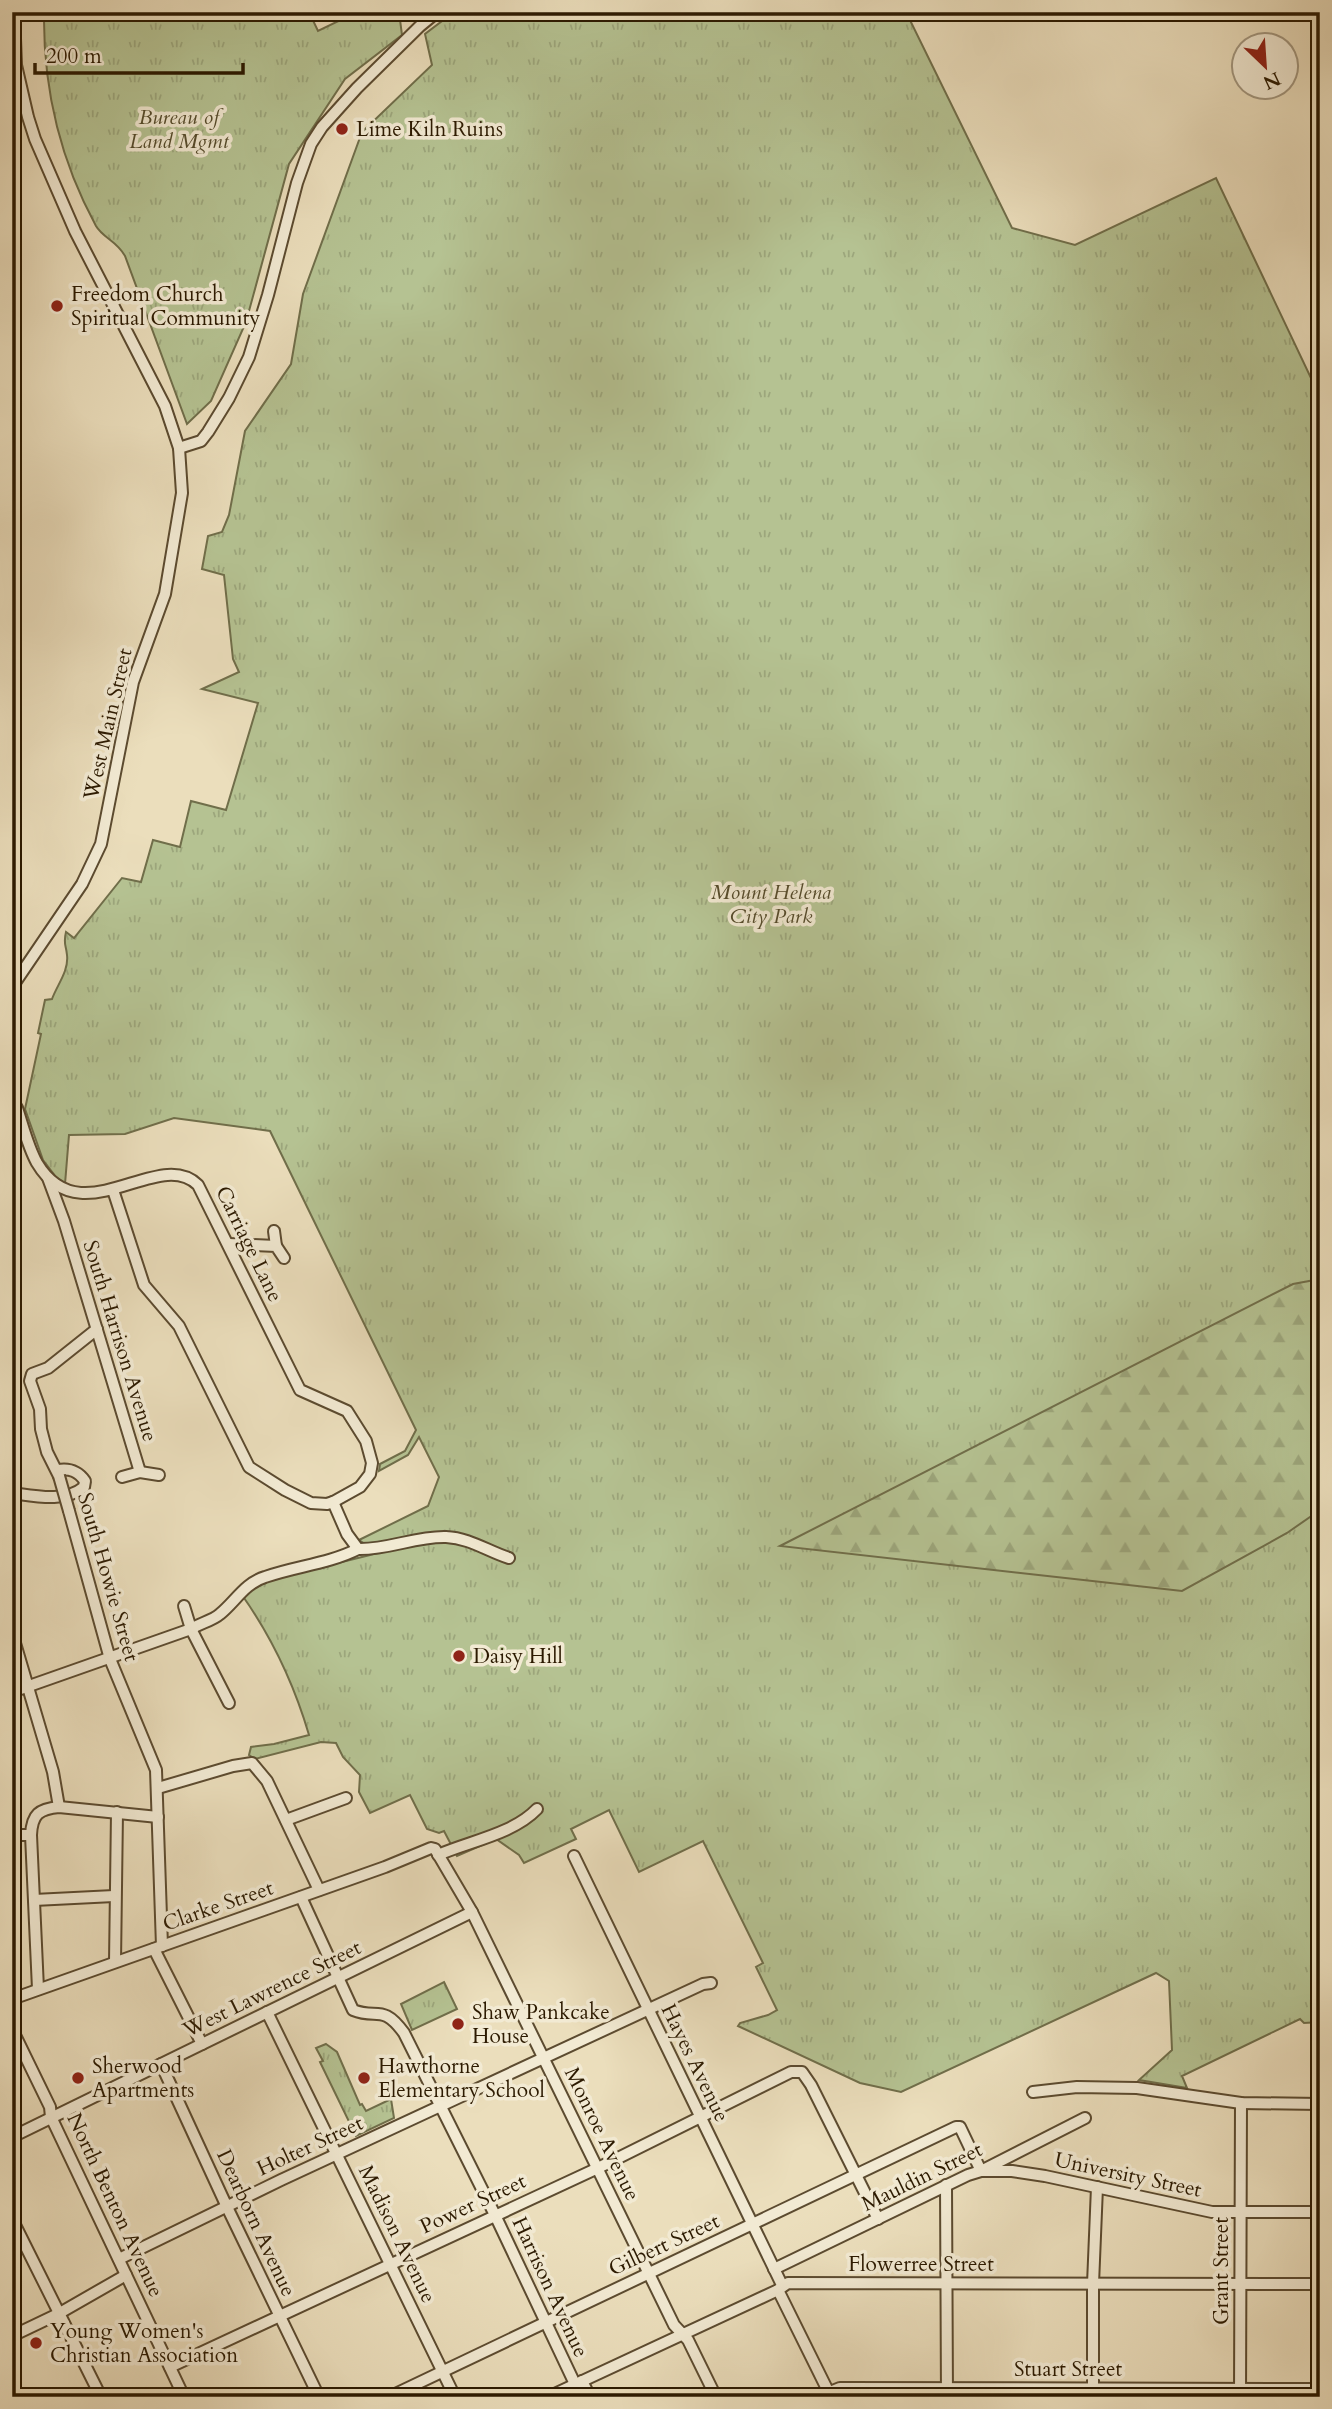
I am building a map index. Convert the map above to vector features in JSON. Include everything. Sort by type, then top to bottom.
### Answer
[{"type":"street","name":"West Main Street","points":[[12,987],[82,884],[100,844],[133,682],[165,594],[181,505],[179,448],[155,384],[75,231],[35,139],[16,65],[14,12]]},
{"type":"street","points":[[179,448],[201,441],[208,432],[229,398],[249,357],[297,183],[311,144],[322,127],[357,88],[436,12]]},
{"type":"street","points":[[12,1100],[32,1152],[47,1175],[70,1191]]},
{"type":"street","name":"Carriage Lane","points":[[70,1191],[88,1193],[113,1190],[173,1173],[187,1176],[202,1190],[300,1390],[347,1411],[366,1441],[372,1462],[370,1474],[360,1487],[333,1502]]},
{"type":"street","name":"South Harrison Avenue","points":[[47,1175],[64,1221],[140,1472]]},
{"type":"street","points":[[113,1190],[144,1285],[179,1326],[249,1467],[311,1503],[333,1502],[347,1534],[358,1549]]},
{"type":"street","name":"South Harrison Avenue","points":[[64,1221],[63,1204],[70,1191]]},
{"type":"street","points":[[274,1231],[276,1246],[284,1258]]},
{"type":"street","points":[[229,1244],[276,1246]]},
{"type":"street","name":"South Howie Street","points":[[97,1329],[48,1368],[32,1374],[30,1381],[40,1409],[41,1429],[47,1452],[58,1473],[110,1660],[156,1770],[158,1947]]},
{"type":"street","points":[[12,1493],[58,1496],[71,1494],[84,1487],[85,1482],[78,1473],[72,1470],[58,1473]]},
{"type":"street","points":[[122,1477],[140,1472],[159,1475]]},
{"type":"street","points":[[12,1692],[110,1660],[191,1629],[216,1617],[240,1593],[264,1577],[335,1560],[358,1549],[447,1537],[479,1544],[509,1558]]},
{"type":"street","points":[[184,1605],[191,1629],[229,1703]]},
{"type":"street","points":[[12,1633],[53,1772],[60,1807]]},
{"type":"street","points":[[158,1788],[252,1763],[267,1781],[319,1890]]},
{"type":"street","points":[[286,1820],[346,1798]]},
{"type":"street","points":[[38,1989],[31,1835],[36,1813],[60,1807],[158,1817]]},
{"type":"street","name":"Clarke Street","points":[[12,1999],[385,1867],[431,1848],[437,1852],[514,1825],[537,1809]]},
{"type":"street","points":[[115,1962],[117,1812]]},
{"type":"street","points":[[12,1835],[31,1835]]},
{"type":"street","name":"Monroe Avenue","points":[[437,1852],[472,1912],[674,2325],[683,2333],[716,2397]]},
{"type":"street","name":"Hayes Avenue","points":[[574,1856],[774,2269],[826,2395]]},
{"type":"street","points":[[34,1900],[114,1896]]},
{"type":"street","name":"Harrison Avenue","points":[[301,1897],[353,2010],[381,2013],[399,2026],[546,2322],[590,2397]]},
{"type":"street","name":"West Lawrence Street","points":[[12,2137],[472,1912]]},
{"type":"street","points":[[158,1947],[202,2044]]},
{"type":"street","name":"Holter Street","points":[[119,2259],[337,2154],[710,1983]]},
{"type":"street","name":"Madison Avenue","points":[[267,2012],[455,2397]]},
{"type":"street","name":"North Benton Avenue","points":[[12,2029],[184,2397]]},
{"type":"street","name":"Dearborn Avenue","points":[[161,2064],[319,2397]]},
{"type":"street","name":"Power Street","points":[[170,2367],[598,2168],[791,2072],[802,2072],[806,2077],[857,2174]]},
{"type":"street","points":[[1033,2092],[1077,2087],[1137,2088],[1241,2103],[1320,2104]]},
{"type":"street","name":"Grant Street","points":[[1240,2393],[1241,2103]]},
{"type":"street","name":"Mauldin Street","points":[[774,2269],[946,2185],[981,2171],[1084,2118]]},
{"type":"street","name":"Gilbert Street","points":[[389,2397],[956,2127],[960,2127],[964,2134],[981,2171]]},
{"type":"street","name":"University Street","points":[[981,2171],[1012,2171],[1212,2213],[1320,2212]]},
{"type":"street","points":[[857,2174],[878,2219]]},
{"type":"street","points":[[946,2185],[947,2393]]},
{"type":"street","points":[[1093,2393],[1093,2284],[1097,2187]]},
{"type":"street","points":[[12,2219],[102,2397]]},
{"type":"street","points":[[12,2336],[58,2314],[126,2275]]},
{"type":"street","name":"Flowerree Street","points":[[548,2397],[788,2283],[1320,2284]]},
{"type":"street","name":"Stuart Street","points":[[826,2395],[840,2388],[947,2393],[1240,2393],[1320,2389]]},
{"type":"green space","name":"Bureau of Land Mgmt","points":[[44,12],[309,12],[318,31],[357,12],[399,12],[402,35],[345,79],[289,164],[246,322],[211,401],[187,424],[125,256],[96,226],[83,201],[63,149],[47,67]]},
{"type":"green space","name":"Mount Helena City Park","points":[[454,12],[906,12],[1012,228],[1075,245],[1216,178],[1320,397],[1320,2022],[1304,2023],[1300,2019],[1182,2076],[1187,2088],[1139,2080],[1172,2050],[1169,1981],[1156,1973],[901,2092],[860,2083],[738,2026],[777,2010],[756,1967],[763,1963],[703,1841],[639,1872],[609,1810],[571,1829],[576,1839],[524,1863],[519,1855],[496,1839],[457,1856],[444,1831],[439,1833],[427,1829],[410,1795],[370,1813],[359,1792],[360,1775],[343,1757],[336,1743],[321,1742],[255,1759],[249,1755],[251,1747],[309,1735],[281,1662],[242,1595],[261,1582],[378,1553],[359,1540],[428,1506],[439,1477],[419,1437],[408,1455],[379,1471],[380,1464],[405,1451],[416,1430],[270,1131],[174,1118],[125,1134],[69,1135],[65,1184],[43,1160],[25,1109],[41,1034],[38,1033],[45,1000],[52,999],[66,967],[66,932],[74,938],[122,878],[141,882],[153,840],[180,847],[191,801],[226,810],[258,703],[202,689],[239,672],[233,659],[224,575],[202,569],[208,536],[222,532],[229,515],[245,431],[291,364],[303,294],[362,132],[432,65],[425,34]]},
{"type":"green space","points":[[1320,1279],[1320,1510],[1287,1533],[1182,1591],[780,1546],[1293,1284]]},
{"type":"green space","points":[[444,1982],[457,2009],[412,2030],[401,2004]]},
{"type":"green space","points":[[326,2044],[337,2052],[360,2105],[362,2104],[366,2111],[391,2099],[394,2118],[356,2136],[320,2062],[323,2061],[316,2048]]},
{"type":"place","name":"Lime Kiln Ruins","points":[[342,129]]},
{"type":"place","name":"Freedom Church Spiritual Community","points":[[57,306]]},
{"type":"place","name":"Daisy Hill","points":[[459,1656]]},
{"type":"place","name":"Shaw Pankcake House","points":[[458,2024]]},
{"type":"place","name":"Sherwood Apartments","points":[[78,2078]]},
{"type":"place","name":"Hawthorne Elementary School","points":[[364,2078]]},
{"type":"place","name":"Young Women's Christian Association","points":[[36,2343]]}]
